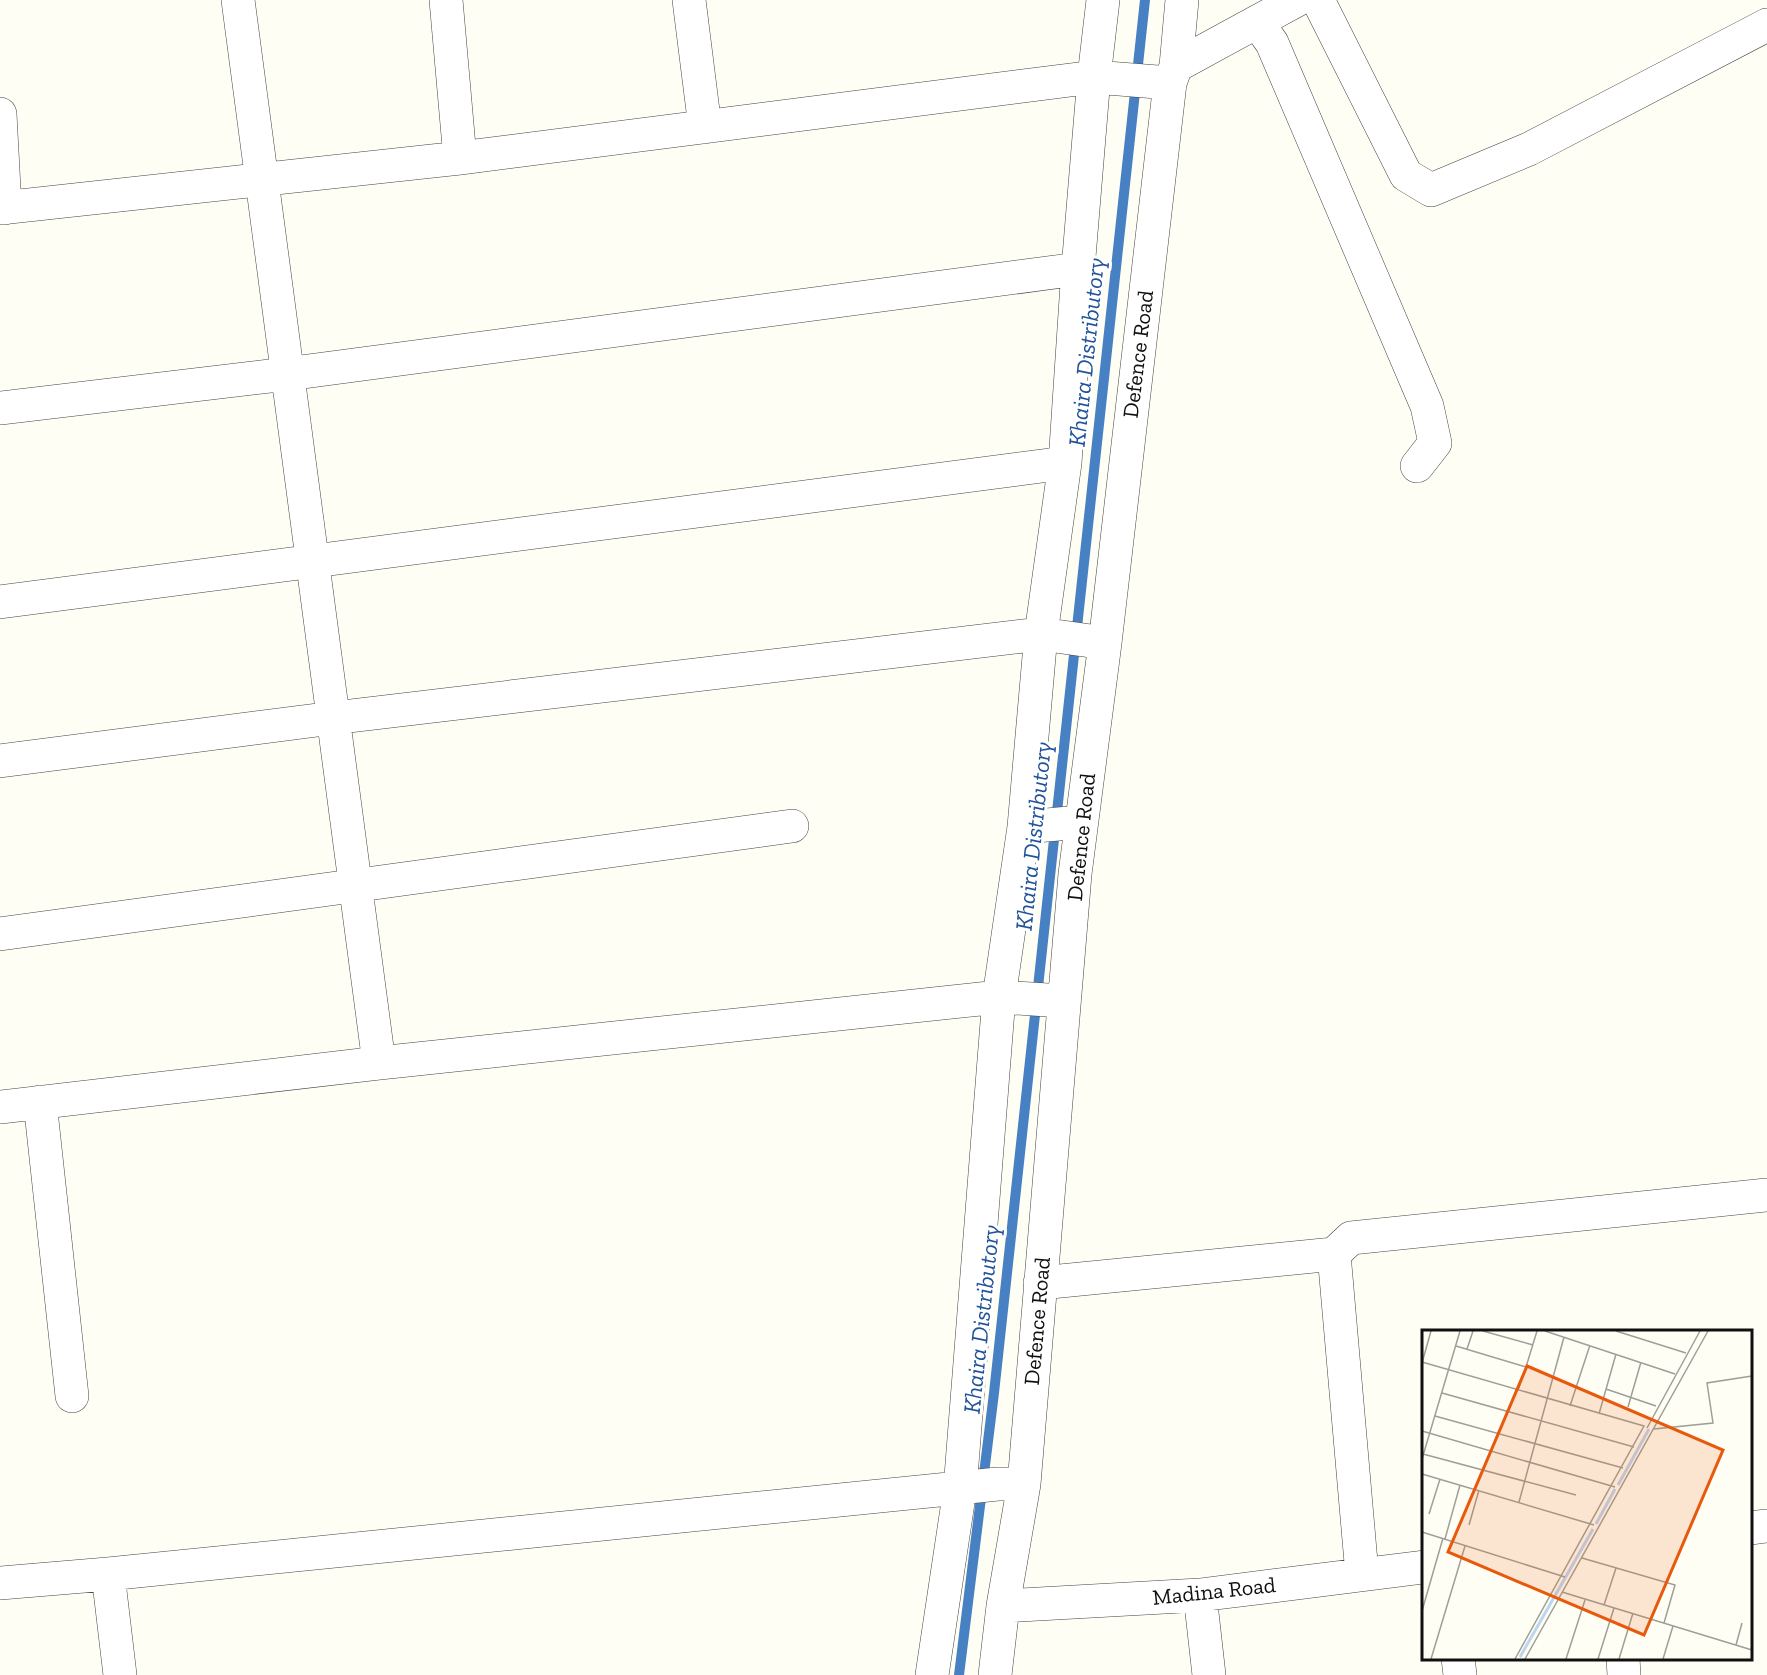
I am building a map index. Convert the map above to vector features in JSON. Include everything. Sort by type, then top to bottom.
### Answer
[{"type":"street","points":[[238,0],[379,1063]]},
{"type":"street","points":[[446,0],[460,158]]},
{"type":"street","points":[[689,0],[705,127]]},
{"type":"street","points":[[932,1675],[988,1486],[1009,998],[1054,825],[1073,638],[1065,463],[1078,269],[1102,78],[1103,0]]},
{"type":"street","name":"Defence Road","points":[[995,1675],[1003,1606],[988,1486],[1040,1283],[1058,1001],[1054,825],[1073,638],[1166,78],[1182,0]]},
{"type":"street","points":[[0,114],[3,208],[460,158],[1102,78],[1166,78],[1297,0]]},
{"type":"street","points":[[1318,0],[1406,175],[1431,190],[1529,149],[1767,25]]},
{"type":"street","points":[[1257,22],[1272,44],[1427,406],[1435,443],[1417,466]]},
{"type":"street","points":[[0,408],[287,374],[1078,269]]},
{"type":"street","points":[[0,602],[1065,463]]},
{"type":"street","points":[[0,761],[333,718],[1073,638]]},
{"type":"street","points":[[0,934],[792,826]]},
{"type":"street","points":[[0,1107],[379,1063],[1009,998],[1058,1001]]},
{"type":"street","points":[[40,1102],[72,1396]]},
{"type":"street","points":[[1040,1283],[1334,1254],[1351,1238],[1767,1195]]},
{"type":"street","points":[[1334,1254],[1362,1574]]},
{"type":"street","points":[[0,1583],[988,1486]]},
{"type":"street","points":[[1752,1528],[1767,1526]]},
{"type":"street","name":"Madina Road","points":[[1003,1606],[1200,1595],[1422,1567]]},
{"type":"street","points":[[108,1574],[120,1675]]},
{"type":"street","points":[[1200,1595],[1209,1675]]},
{"type":"street","points":[[1458,1660],[1460,1675]]},
{"type":"street","points":[[1623,1660],[1624,1675]]},
{"type":"waterway","name":"Khaira Distributory","points":[[959,1675],[994,1393],[1145,0]]}]
